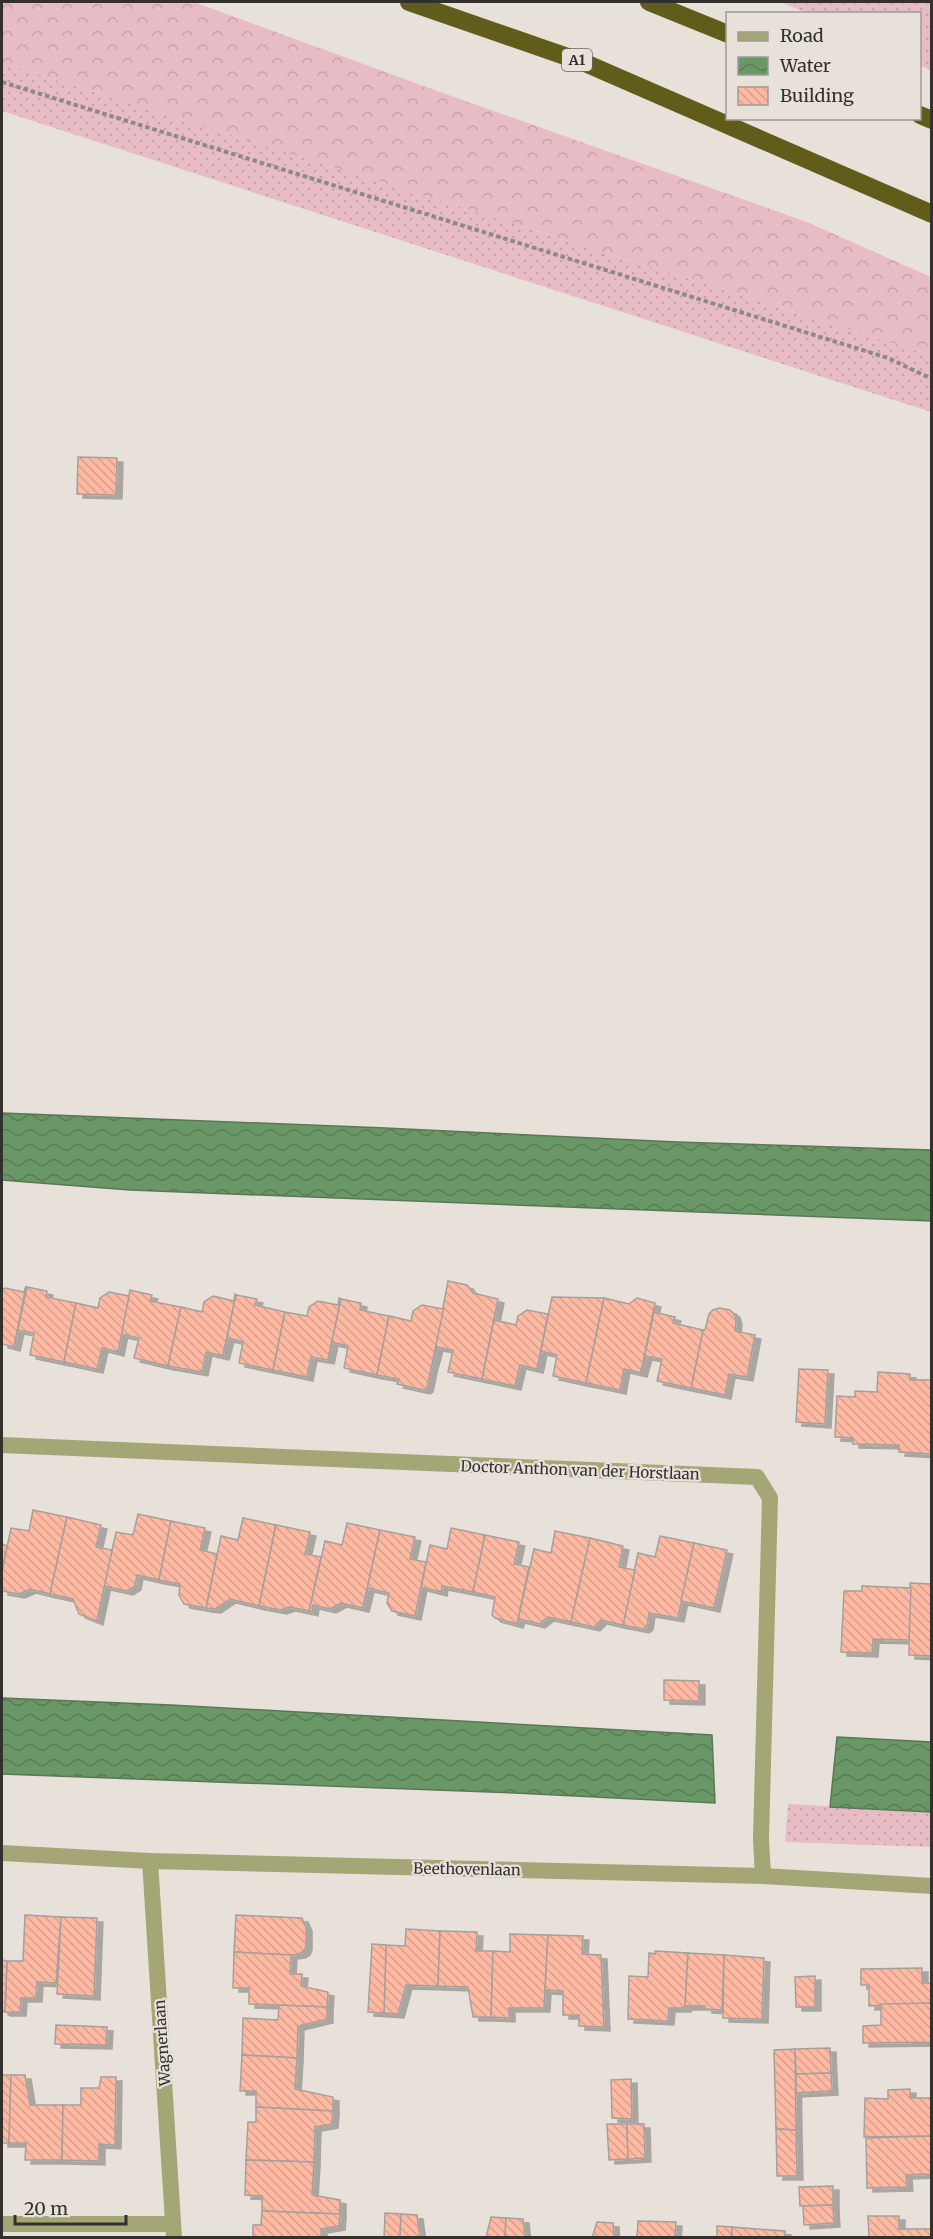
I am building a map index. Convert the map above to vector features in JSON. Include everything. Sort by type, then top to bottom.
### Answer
[{"type":"highway","name":"A1","points":[[409,2],[585,63],[932,213]]},
{"type":"highway","points":[[649,2],[726,33]]},
{"type":"street","name":"Doctor Anthon van der Horstlaan","points":[[2,1445],[757,1477],[770,1498],[761,1839],[763,1876]]},
{"type":"street","name":"Beethovenlaan","points":[[2,1853],[150,1862],[763,1876],[932,1886]]},
{"type":"street","name":"Wagnerlaan","points":[[2,2224],[173,2231],[150,1862]]},
{"type":"path","points":[[2,82],[877,355],[932,379]]},
{"type":"green space","points":[[2,2],[194,2],[807,222],[931,277],[931,355],[2,63]]},
{"type":"green space","points":[[781,2],[931,2],[931,71],[921,66],[921,12],[805,12]]},
{"type":"green space","points":[[2,63],[931,355],[931,412],[2,111]]},
{"type":"green space","points":[[788,1804],[931,1812],[931,1847],[785,1842]]},
{"type":"water","points":[[2,1113],[677,1142],[931,1150],[931,1221],[130,1190],[2,1180]]},
{"type":"water","points":[[2,1698],[171,1705],[712,1735],[715,1803],[515,1793],[2,1774]]},
{"type":"water","points":[[837,1737],[931,1742],[931,1812],[830,1807]]},
{"type":"building","points":[[78,457],[117,458],[116,495],[77,494]]},
{"type":"building","points":[[448,1281],[467,1285],[473,1293],[498,1299],[482,1379],[448,1372],[453,1350],[437,1347],[432,1365]]},
{"type":"building","points":[[26,1286],[14,1347],[2,1344],[2,1290],[5,1288],[24,1292]]},
{"type":"building","points":[[27,1287],[47,1291],[46,1297],[76,1303],[64,1362],[30,1355],[34,1333],[18,1330],[14,1347]]},
{"type":"building","points":[[130,1290],[152,1295],[150,1301],[181,1307],[168,1366],[134,1358],[139,1338],[121,1334]]},
{"type":"building","points":[[109,1292],[129,1296],[118,1352],[102,1348],[97,1369],[64,1362],[76,1303],[98,1308],[100,1298]]},
{"type":"building","points":[[236,1295],[223,1356],[206,1352],[202,1372],[168,1366],[181,1307],[202,1312],[204,1302],[213,1296],[234,1301]]},
{"type":"building","points":[[236,1295],[257,1299],[255,1305],[285,1312],[273,1370],[239,1363],[243,1342],[228,1338],[223,1356]]},
{"type":"building","points":[[552,1297],[604,1298],[586,1383],[553,1376],[557,1355],[541,1351],[537,1369]]},
{"type":"building","points":[[339,1298],[341,1299],[328,1360],[311,1357],[307,1377],[273,1370],[285,1312],[307,1316],[309,1307],[318,1301],[338,1305]]},
{"type":"building","points":[[604,1298],[629,1304],[637,1298],[655,1303],[641,1373],[624,1369],[620,1390],[586,1383]]},
{"type":"building","points":[[341,1299],[361,1303],[360,1310],[389,1316],[377,1375],[344,1368],[348,1346],[332,1342],[328,1360]]},
{"type":"building","points":[[422,1305],[443,1309],[444,1307],[427,1388],[424,1390],[397,1384],[399,1379],[377,1375],[389,1316],[411,1321],[413,1311]]},
{"type":"building","points":[[719,1308],[730,1310],[734,1314],[735,1331],[755,1335],[747,1377],[729,1374],[725,1395],[691,1388],[703,1330],[705,1330],[709,1314]]},
{"type":"building","points":[[527,1310],[548,1314],[537,1369],[520,1365],[515,1386],[482,1379],[494,1320],[516,1325],[518,1316]]},
{"type":"building","points":[[654,1312],[675,1317],[673,1323],[703,1330],[691,1388],[657,1381],[662,1359],[646,1356],[641,1373]]},
{"type":"building","points":[[799,1369],[828,1370],[825,1424],[796,1422]]},
{"type":"building","points":[[878,1372],[910,1374],[910,1380],[932,1380],[932,1454],[899,1452],[899,1445],[853,1444],[853,1438],[835,1437],[837,1396],[855,1397],[855,1391],[877,1392]]},
{"type":"building","points":[[33,1510],[67,1517],[50,1594],[30,1589],[19,1594],[2,1591],[2,1571],[11,1528],[29,1531]]},
{"type":"building","points":[[138,1514],[171,1521],[159,1580],[137,1575],[135,1586],[127,1591],[104,1586],[116,1532],[133,1535]]},
{"type":"building","points":[[67,1517],[101,1525],[96,1547],[112,1550],[97,1621],[79,1614],[73,1599],[50,1594]]},
{"type":"building","points":[[243,1518],[276,1525],[259,1606],[230,1599],[215,1609],[206,1608],[221,1536],[238,1540]]},
{"type":"building","points":[[171,1521],[205,1528],[200,1550],[217,1554],[206,1608],[184,1604],[179,1595],[180,1584],[159,1580]]},
{"type":"building","points":[[347,1523],[380,1530],[363,1608],[341,1603],[330,1609],[313,1605],[312,1612],[309,1611],[325,1541],[342,1545]]},
{"type":"building","points":[[276,1525],[310,1532],[305,1554],[321,1557],[309,1611],[289,1607],[281,1610],[259,1606]]},
{"type":"building","points":[[451,1528],[485,1535],[473,1592],[442,1586],[441,1592],[421,1587],[430,1545],[447,1549]]},
{"type":"building","points":[[380,1530],[415,1537],[410,1559],[426,1562],[415,1616],[392,1611],[387,1603],[389,1593],[368,1588],[363,1608]]},
{"type":"building","points":[[555,1531],[590,1538],[571,1622],[548,1617],[539,1624],[519,1619],[517,1624],[534,1549],[551,1553]]},
{"type":"building","points":[[485,1535],[519,1542],[514,1564],[529,1567],[517,1624],[495,1618],[492,1615],[495,1597],[473,1592]]},
{"type":"building","points":[[660,1536],[694,1543],[678,1618],[649,1613],[647,1626],[643,1629],[623,1625],[638,1553],[655,1557]]},
{"type":"building","points":[[590,1538],[623,1546],[619,1567],[635,1570],[623,1625],[601,1620],[594,1627],[571,1622]]},
{"type":"building","points":[[694,1543],[727,1550],[714,1608],[681,1601]]},
{"type":"building","points":[[2,1544],[7,1546],[2,1571]]},
{"type":"building","points":[[910,1583],[932,1584],[932,1656],[909,1655]]},
{"type":"building","points":[[862,1586],[911,1588],[909,1640],[873,1639],[872,1653],[841,1652],[844,1591],[862,1591]]},
{"type":"building","points":[[664,1680],[699,1681],[699,1701],[664,1700]]},
{"type":"building","points":[[25,1915],[61,1917],[56,1983],[37,1982],[36,1998],[21,1998],[20,2012],[5,2012],[7,1961],[23,1961]]},
{"type":"building","points":[[236,1915],[302,1918],[306,1927],[304,1951],[291,1955],[234,1952]]},
{"type":"building","points":[[61,1917],[97,1918],[94,1996],[57,1994]]},
{"type":"building","points":[[406,1929],[440,1931],[438,1986],[406,1985],[398,2014],[384,2013],[386,1945],[405,1946]]},
{"type":"building","points":[[440,1931],[477,1932],[476,1951],[493,1951],[491,2017],[473,2017],[468,1987],[438,1986]]},
{"type":"building","points":[[510,1934],[548,1935],[544,2008],[509,2008],[509,2018],[491,2017],[493,1951],[510,1952]]},
{"type":"building","points":[[548,1935],[583,1936],[582,1954],[601,1955],[604,2027],[579,2026],[579,2015],[563,2015],[563,1991],[545,1990]]},
{"type":"building","points":[[372,1944],[386,1945],[384,2013],[368,2012]]},
{"type":"building","points":[[655,1951],[688,1953],[685,2008],[669,2008],[668,2021],[628,2019],[629,1976],[648,1977],[649,1953],[655,1954]]},
{"type":"building","points":[[234,1952],[291,1955],[290,1974],[302,1974],[301,1986],[328,1992],[327,2007],[249,2004],[249,1988],[233,1988]]},
{"type":"building","points":[[688,1953],[724,1955],[722,2010],[706,2009],[705,2006],[685,2006]]},
{"type":"building","points":[[724,1955],[764,1958],[762,2019],[723,2018]]},
{"type":"building","points":[[2,1960],[7,1961],[5,2012],[2,2011]]},
{"type":"building","points":[[922,1968],[922,1983],[932,1983],[932,2003],[869,2006],[869,1985],[861,1985],[861,1969]]},
{"type":"building","points":[[815,1976],[815,2007],[796,2007],[795,1977]]},
{"type":"building","points":[[932,2003],[932,2042],[863,2043],[863,2026],[881,2025],[881,2004]]},
{"type":"building","points":[[279,2005],[327,2007],[327,2019],[298,2026],[297,2058],[242,2055],[243,2018],[278,2020]]},
{"type":"building","points":[[56,2025],[107,2027],[106,2045],[55,2044]]},
{"type":"building","points":[[830,2048],[831,2073],[796,2074],[795,2049]]},
{"type":"building","points":[[795,2049],[796,2130],[776,2129],[774,2050]]},
{"type":"building","points":[[242,2055],[297,2058],[295,2089],[333,2097],[333,2111],[256,2107],[256,2091],[240,2091]]},
{"type":"building","points":[[831,2073],[832,2091],[796,2093],[796,2074]]},
{"type":"building","points":[[2,2075],[11,2075],[9,2143],[2,2143]]},
{"type":"building","points":[[11,2075],[25,2075],[30,2105],[63,2105],[62,2160],[25,2160],[26,2143],[9,2143]]},
{"type":"building","points":[[101,2077],[116,2077],[115,2145],[99,2144],[99,2161],[62,2160],[63,2105],[81,2105],[81,2088],[99,2088]]},
{"type":"building","points":[[631,2079],[632,2119],[612,2118],[611,2080]]},
{"type":"building","points":[[910,2089],[910,2098],[932,2098],[932,2136],[864,2137],[865,2098],[888,2099],[888,2090]]},
{"type":"building","points":[[256,2107],[333,2111],[332,2124],[315,2127],[314,2162],[246,2160],[248,2122],[256,2122]]},
{"type":"building","points":[[607,2124],[627,2124],[628,2159],[609,2160]]},
{"type":"building","points":[[627,2124],[644,2124],[645,2158],[628,2159]]},
{"type":"building","points":[[776,2129],[796,2130],[797,2176],[777,2176]]},
{"type":"building","points":[[932,2136],[932,2174],[906,2175],[907,2187],[867,2188],[866,2138]]},
{"type":"building","points":[[246,2160],[314,2162],[312,2195],[340,2200],[340,2214],[262,2211],[262,2196],[245,2195]]},
{"type":"building","points":[[833,2186],[833,2205],[800,2206],[799,2187]]},
{"type":"building","points":[[833,2205],[834,2223],[804,2225],[803,2206]]},
{"type":"building","points":[[262,2211],[340,2214],[339,2226],[321,2229],[321,2238],[253,2238],[253,2225],[261,2225]]},
{"type":"building","points":[[385,2213],[401,2214],[400,2238],[384,2238]]},
{"type":"building","points":[[401,2214],[417,2215],[420,2238],[400,2238]]},
{"type":"building","points":[[868,2216],[899,2216],[899,2229],[932,2229],[932,2238],[869,2238]]},
{"type":"building","points":[[491,2217],[506,2218],[505,2238],[486,2238]]},
{"type":"building","points":[[506,2218],[523,2219],[525,2238],[505,2238]]},
{"type":"building","points":[[638,2221],[676,2222],[675,2238],[637,2238]]},
{"type":"building","points":[[597,2222],[613,2223],[614,2238],[592,2238]]},
{"type":"building","points":[[717,2226],[732,2227],[732,2238],[717,2238]]},
{"type":"building","points":[[732,2227],[785,2231],[785,2238],[732,2238]]}]
